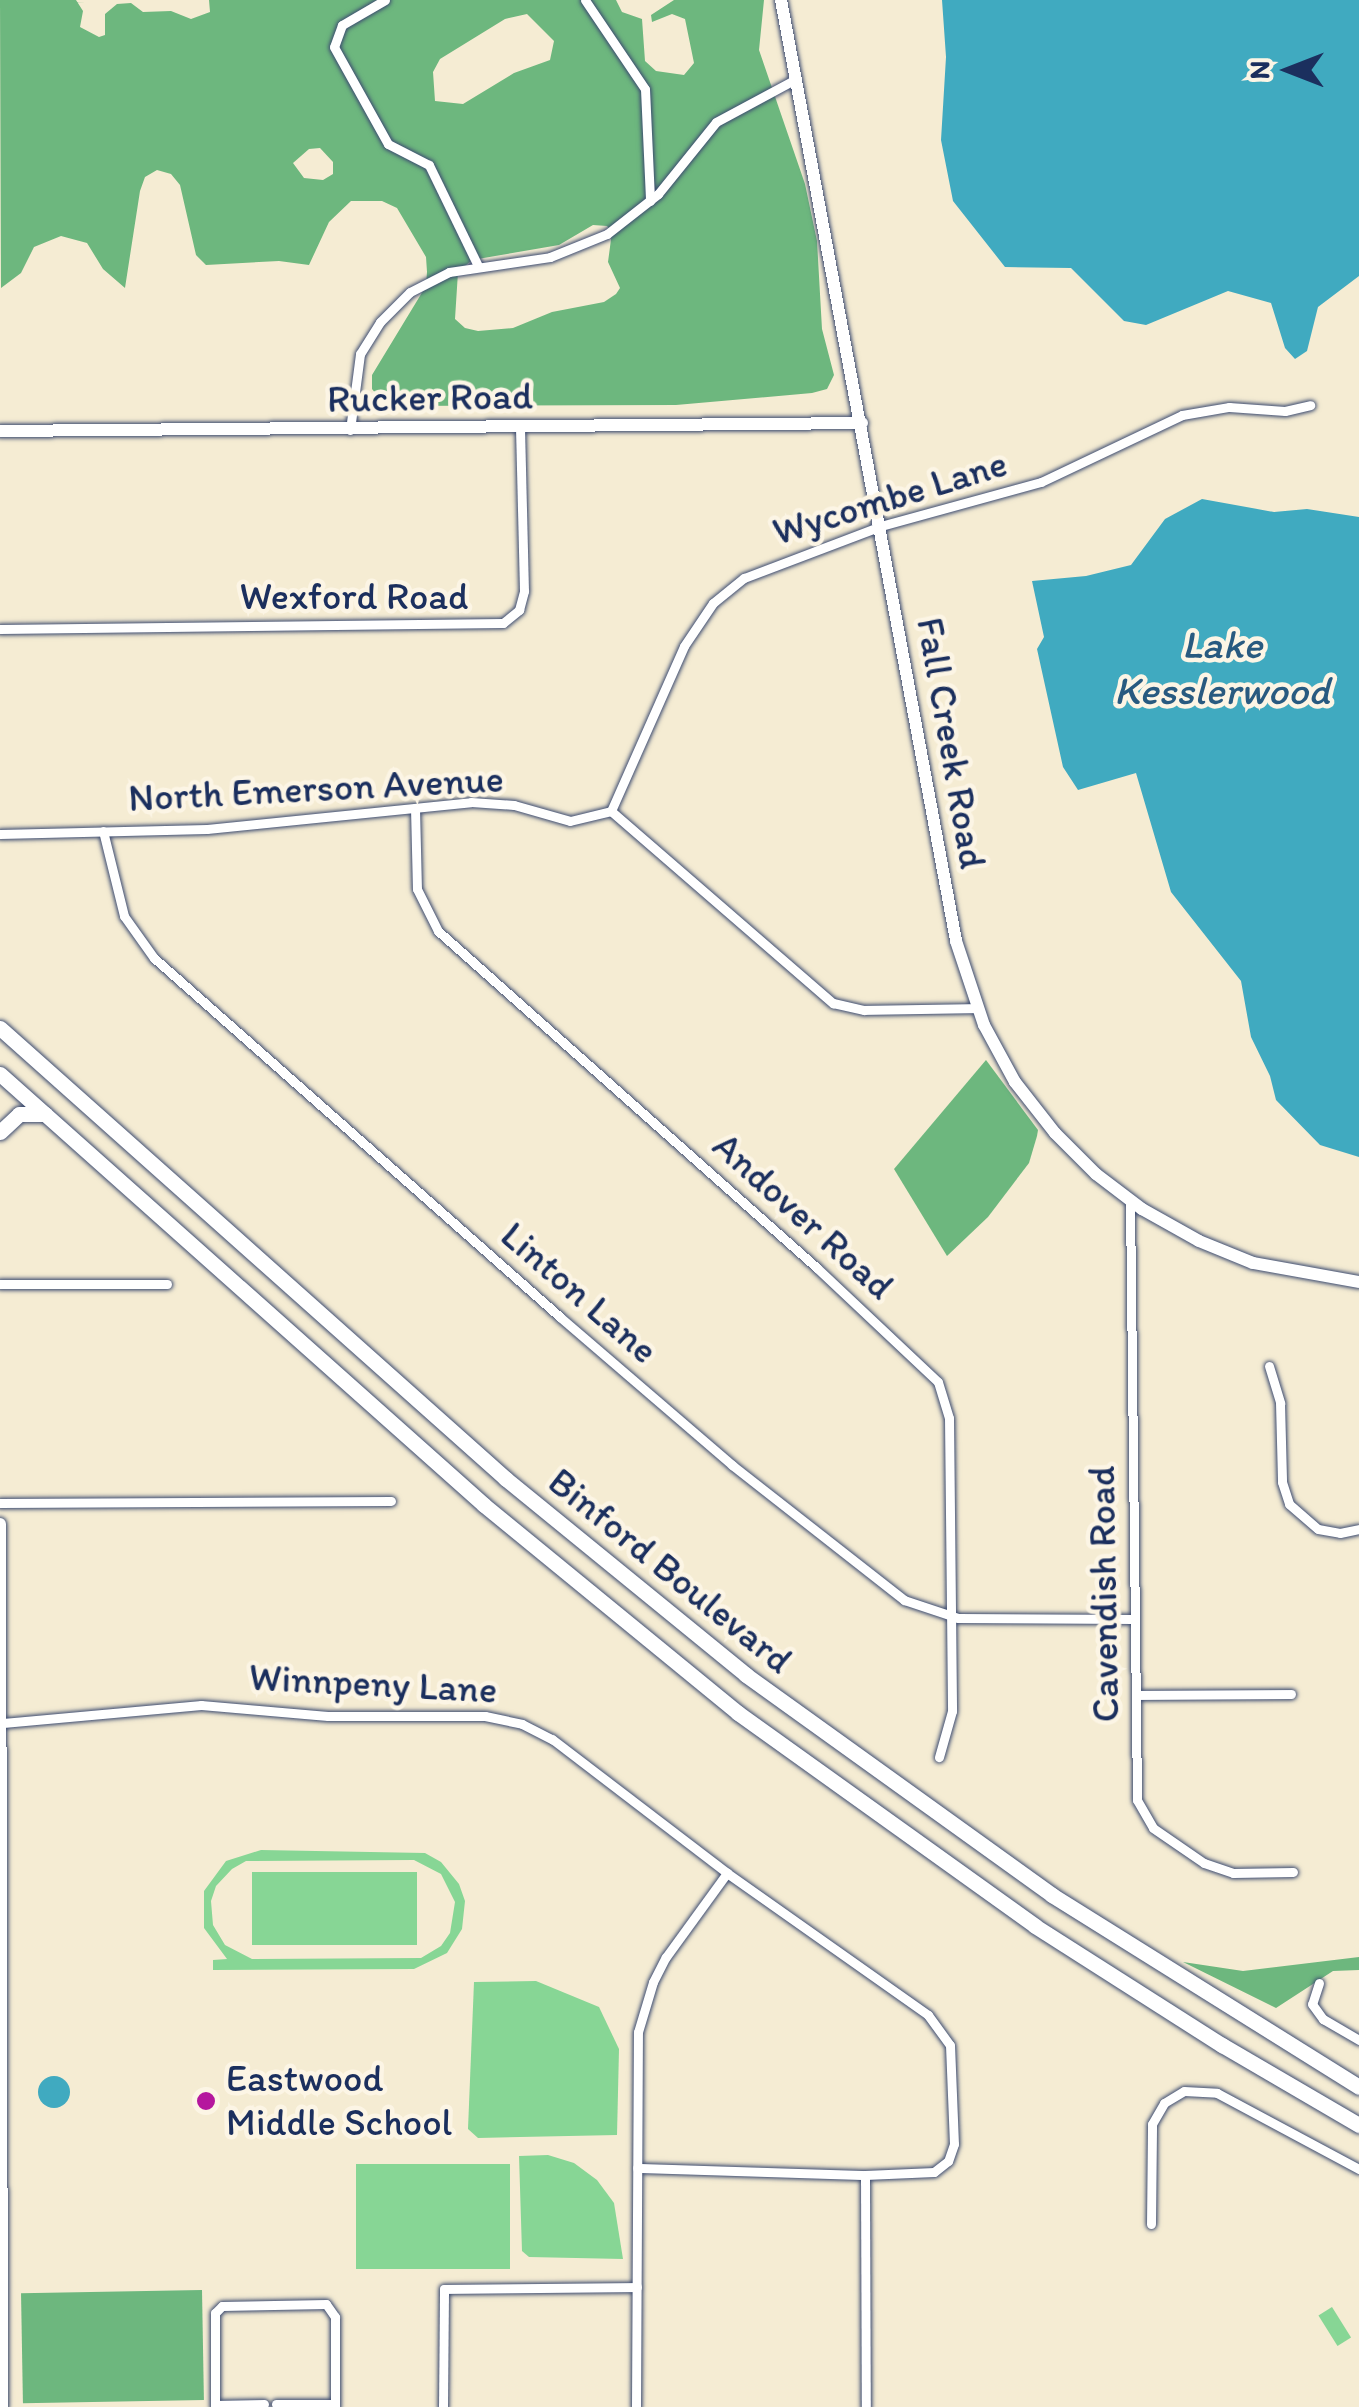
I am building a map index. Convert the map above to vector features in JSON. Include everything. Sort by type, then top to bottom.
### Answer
[{"type":"main road","name":"Binford Boulevard","points":[[0,1028],[491,1466],[746,1675],[1052,1895],[1359,2087]]},
{"type":"main road","name":"Binford Boulevard","points":[[0,1074],[512,1529],[738,1713],[1035,1926],[1222,2045],[1359,2125]]},
{"type":"main road","points":[[0,1132],[19,1114],[45,1114]]},
{"type":"street","points":[[385,0],[342,26],[334,37],[336,53],[379,133],[392,148],[429,164],[478,266]]},
{"type":"street","points":[[585,0],[645,90],[650,201]]},
{"type":"street","name":"Fall Creek Road","points":[[781,0],[956,941],[978,1008],[1004,1062],[1037,1112],[1085,1164],[1130,1201],[1178,1231],[1234,1257],[1300,1275],[1359,1282]]},
{"type":"street","points":[[350,430],[356,368],[380,322],[422,284],[478,266],[564,254],[607,234],[650,201],[712,125],[796,79]]},
{"type":"street","name":"Wycombe Lane","points":[[612,811],[673,667],[713,603],[758,571],[881,526],[1040,482],[1182,415],[1229,408],[1285,412],[1310,405]]},
{"type":"street","name":"Rucker Road","points":[[0,431],[862,423]]},
{"type":"street","name":"Wexford Road","points":[[0,629],[503,623],[519,610],[524,591],[520,427]]},
{"type":"street","name":"North Emerson Avenue","points":[[0,834],[207,828],[490,802],[576,821],[612,811]]},
{"type":"street","name":"Andover Road","points":[[415,808],[417,889],[438,931],[933,1374],[949,1418],[952,1711],[939,1757]]},
{"type":"street","points":[[612,811],[833,1003],[864,1010],[978,1008]]},
{"type":"street","name":"Linton Lane","points":[[103,831],[124,916],[154,958],[732,1464],[904,1600],[949,1617],[1134,1619]]},
{"type":"street","name":"Cavendish Road","points":[[1130,1201],[1137,1800],[1150,1825],[1216,1869],[1294,1872]]},
{"type":"street","points":[[0,1284],[167,1284]]},
{"type":"street","points":[[1269,1366],[1282,1412],[1282,1482],[1289,1504],[1318,1529],[1340,1532],[1359,1528]]},
{"type":"street","points":[[0,1503],[391,1501]]},
{"type":"street","points":[[0,1524],[2,2407]]},
{"type":"street","points":[[1136,1695],[1291,1694]]},
{"type":"street","name":"Winnpeny Lane","points":[[3,1723],[201,1705],[328,1716],[509,1720],[552,1740],[726,1874],[941,2029],[954,2064],[954,2144],[941,2168],[921,2176],[865,2175]]},
{"type":"street","points":[[636,2407],[636,2060],[643,2009],[666,1958],[726,1874]]},
{"type":"street","points":[[1319,1982],[1312,2004],[1324,2019],[1359,2040]]},
{"type":"street","points":[[1150,2224],[1152,2124],[1164,2103],[1189,2090],[1217,2093],[1359,2169]]},
{"type":"street","points":[[637,2168],[865,2175],[866,2407]]},
{"type":"street","points":[[444,2407],[444,2290],[636,2287]]},
{"type":"street","points":[[264,2404],[215,2406],[214,2312],[222,2306],[326,2304],[335,2318],[335,2405],[276,2404]]},
{"type":"green space","points":[[0,0],[76,0],[83,11],[80,27],[99,37],[105,35],[105,14],[117,4],[131,3],[143,12],[171,11],[191,19],[210,12],[209,0],[616,0],[622,12],[642,19],[645,61],[656,71],[684,75],[694,63],[685,19],[672,14],[652,22],[651,15],[674,0],[764,0],[759,50],[805,184],[817,241],[822,329],[834,375],[827,389],[812,393],[676,405],[394,406],[381,400],[372,389],[372,375],[426,286],[427,272],[426,257],[397,208],[382,201],[351,201],[329,222],[309,265],[279,261],[206,265],[196,255],[180,185],[171,174],[157,170],[145,177],[140,191],[125,288],[103,269],[87,243],[61,236],[34,247],[21,273],[1,288]],"holes":[[[527,14],[554,41],[550,60],[514,73],[463,104],[435,101],[433,72],[440,59],[505,19]],[[320,148],[333,162],[333,174],[323,180],[304,178],[293,163],[309,149]],[[593,225],[607,226],[612,232],[608,262],[620,288],[616,294],[604,302],[552,312],[513,328],[478,331],[465,328],[455,319],[458,272],[472,260],[559,245]]]},
{"type":"green space","points":[[986,1060],[1038,1130],[1037,1136],[1029,1163],[988,1217],[947,1256],[894,1169]]},
{"type":"green space","points":[[261,1850],[425,1853],[441,1862],[459,1884],[465,1901],[462,1929],[447,1953],[414,1969],[213,1970],[213,1960],[227,1959],[204,1928],[204,1891],[226,1861]],"holes":[[[414,1860],[441,1874],[455,1902],[450,1933],[441,1946],[421,1958],[252,1959],[225,1945],[213,1925],[211,1901],[216,1886],[246,1861]]]},
{"type":"green space","points":[[252,1872],[417,1872],[417,1945],[252,1945]]},
{"type":"green space","points":[[1359,1957],[1359,1970],[1333,1971],[1276,2008],[1183,1962],[1243,1971]]},
{"type":"green space","points":[[536,1981],[599,2007],[619,2049],[617,2135],[478,2138],[468,2129],[474,1982]]},
{"type":"green space","points":[[548,2155],[574,2163],[597,2180],[614,2203],[623,2259],[529,2257],[522,2251],[519,2156]]},
{"type":"green space","points":[[356,2164],[510,2164],[510,2269],[356,2269]]},
{"type":"green space","points":[[202,2290],[204,2400],[23,2403],[21,2293]]},
{"type":"green space","points":[[1332,2307],[1351,2338],[1338,2346],[1318,2315]]},
{"type":"water","points":[[942,0],[1359,0],[1359,276],[1318,307],[1307,351],[1295,359],[1285,348],[1271,303],[1228,291],[1146,325],[1124,321],[1071,268],[1005,267],[953,201],[941,140],[946,57]]},
{"type":"water","name":"Lake Kesslerwood","points":[[1202,499],[1274,512],[1307,509],[1359,517],[1359,1157],[1320,1145],[1276,1100],[1270,1076],[1251,1037],[1241,981],[1171,892],[1136,773],[1078,790],[1063,767],[1037,649],[1044,637],[1032,581],[1086,576],[1131,565],[1165,519]]},
{"type":"water","points":[[54,2076],[65,2081],[70,2092],[65,2103],[54,2108],[43,2103],[38,2092],[43,2081]]},
{"type":"place","name":"Eastwood Middle School","points":[[206,2101]]}]
